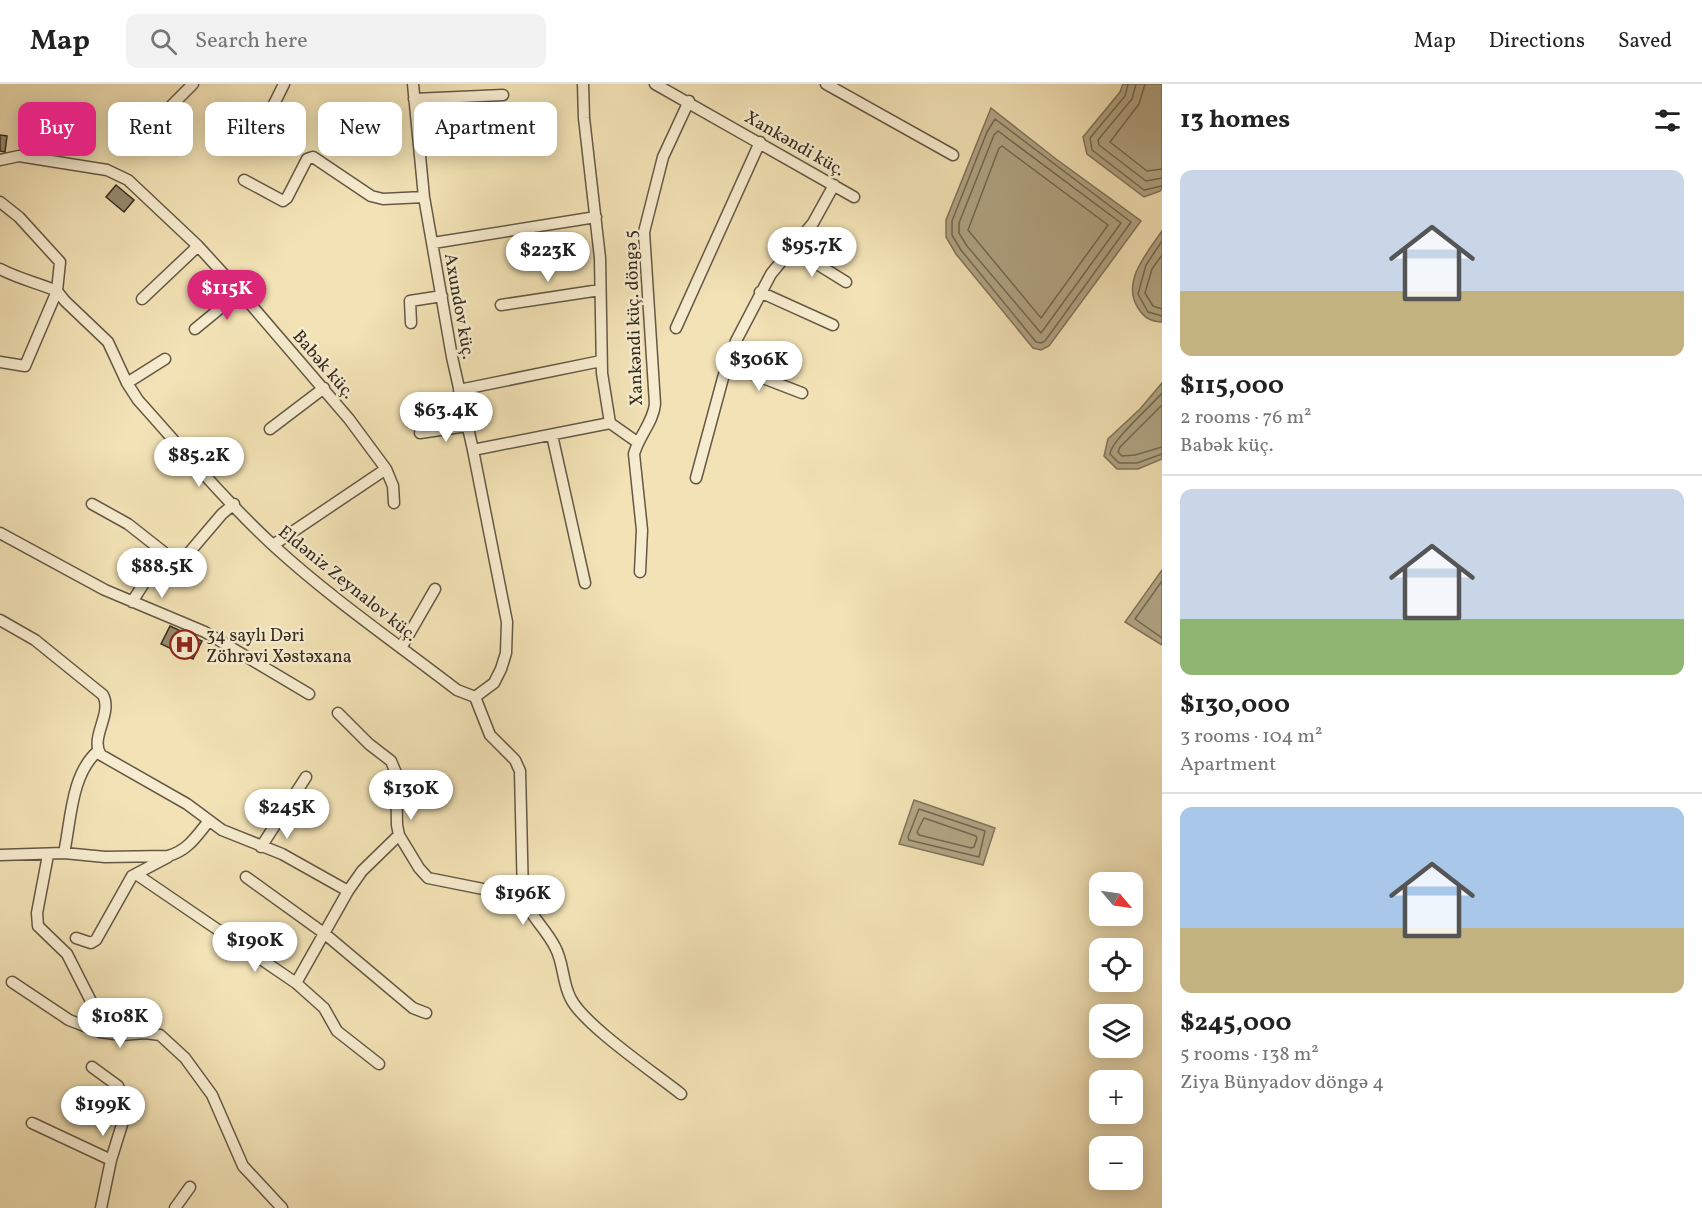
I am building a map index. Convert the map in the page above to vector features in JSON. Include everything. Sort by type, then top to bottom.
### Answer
[{"type":"street","points":[[175,102],[193,84]]},
{"type":"street","points":[[275,102],[284,84]]},
{"type":"street","name":"Axundov küç.","points":[[413,84],[424,197],[452,357],[503,597],[506,653],[494,682],[475,697]]},
{"type":"street","points":[[584,84],[584,118],[596,217],[601,361],[610,423],[637,442]]},
{"type":"street","name":"Xankəndi küç.","points":[[655,84],[689,101],[854,197]]},
{"type":"street","points":[[826,84],[953,155]]},
{"type":"street","points":[[414,99],[503,95]]},
{"type":"street","name":"Xankəndi küç. döngə 5","points":[[640,572],[642,530],[634,454],[637,442],[654,414],[655,404],[644,232],[663,157],[689,101]]},
{"type":"street","points":[[676,328],[760,142]]},
{"type":"street","name":"Babək küç.","points":[[0,160],[19,156],[107,170],[128,180],[198,246],[240,291],[324,388],[386,469]]},
{"type":"street","points":[[244,180],[283,201],[287,198],[307,159],[313,157],[371,196],[382,199],[424,197]]},
{"type":"street","points":[[696,478],[728,364],[760,292],[771,274],[813,223],[834,185]]},
{"type":"street","points":[[0,202],[20,217],[60,262],[57,291],[25,366],[0,362]]},
{"type":"street","points":[[433,243],[596,217]]},
{"type":"street","points":[[142,299],[198,246]]},
{"type":"street","points":[[793,249],[846,282]]},
{"type":"street","points":[[0,269],[22,280],[36,282],[57,291]]},
{"type":"street","points":[[501,305],[600,290]]},
{"type":"street","name":"Eldəniz Zeynalov küç.","points":[[57,291],[108,342],[127,383],[176,443],[273,545],[401,648],[457,690],[475,697]]},
{"type":"street","points":[[195,329],[240,291]]},
{"type":"street","points":[[760,292],[833,325]]},
{"type":"street","points":[[411,323],[410,301],[442,296]]},
{"type":"street","points":[[127,383],[165,359]]},
{"type":"street","points":[[459,390],[601,361]]},
{"type":"street","points":[[728,364],[802,393]]},
{"type":"street","points":[[270,429],[324,388]]},
{"type":"street","points":[[473,450],[610,423]]},
{"type":"street","points":[[420,433],[467,426]]},
{"type":"street","points":[[552,435],[585,583]]},
{"type":"street","points":[[273,545],[386,469],[393,486],[394,503]]},
{"type":"street","points":[[92,504],[128,524],[175,561],[182,561],[222,514],[234,504]]},
{"type":"street","points":[[0,533],[132,602],[204,632],[309,694]]},
{"type":"street","points":[[132,602],[163,553]]},
{"type":"street","points":[[401,648],[435,589]]},
{"type":"street","points":[[0,620],[35,640],[103,695],[106,705],[98,751],[84,766],[78,783],[64,853]]},
{"type":"street","points":[[475,697],[490,735],[514,760],[520,771],[523,897],[527,908],[554,944],[562,962],[567,990],[580,1012],[681,1094]]},
{"type":"street","points":[[338,713],[369,744],[391,760],[396,773],[399,835],[419,868],[428,878],[523,897]]},
{"type":"street","points":[[98,751],[108,761],[187,804],[208,822],[238,838],[282,854],[348,891]]},
{"type":"street","points":[[261,847],[306,777]]},
{"type":"street","points":[[76,938],[91,943],[96,940],[132,876],[191,844],[208,822]]},
{"type":"street","points":[[296,983],[348,891],[362,871],[399,835]]},
{"type":"street","points":[[0,855],[64,853],[105,857],[168,856]]},
{"type":"street","points":[[48,855],[37,913],[38,926],[67,954],[98,1015],[100,1032]]},
{"type":"street","points":[[136,874],[296,983],[324,1008],[337,1030],[379,1064]]},
{"type":"street","points":[[246,877],[325,934],[413,1008],[426,1014]]},
{"type":"street","points":[[12,982],[69,1020],[100,1032],[122,1035],[153,1033],[167,1040],[185,1058],[212,1095],[243,1166],[282,1208]]},
{"type":"street","points":[[92,1067],[118,1086],[124,1100],[124,1118],[111,1160],[101,1208]]},
{"type":"street","points":[[32,1123],[111,1160]]},
{"type":"street","points":[[175,1208],[190,1187]]},
{"type":"water","points":[[1123,84],[1162,84],[1162,189],[1144,197],[1087,154],[1083,137],[1120,92]]},
{"type":"water","points":[[991,108],[1141,221],[1049,346],[1041,350],[1033,348],[956,254],[946,237],[946,220]]},
{"type":"water","points":[[1162,231],[1161,322],[1150,320],[1142,314],[1132,288],[1143,258]]},
{"type":"water","points":[[1162,383],[1162,459],[1138,469],[1117,469],[1104,456],[1108,439],[1140,409]]},
{"type":"water","points":[[1162,570],[1162,645],[1125,622]]},
{"type":"water","points":[[914,800],[995,828],[983,865],[899,844]]},
{"type":"building","points":[[0,135],[7,136],[5,152],[0,151]]},
{"type":"building","points":[[116,185],[134,200],[124,212],[106,197]]},
{"type":"building","points":[[170,626],[202,641],[193,659],[161,644]]},
{"type":"place","name":"34 saylı Dəri Zöhrəvi Xəstəxana","points":[[185,645]]}]
